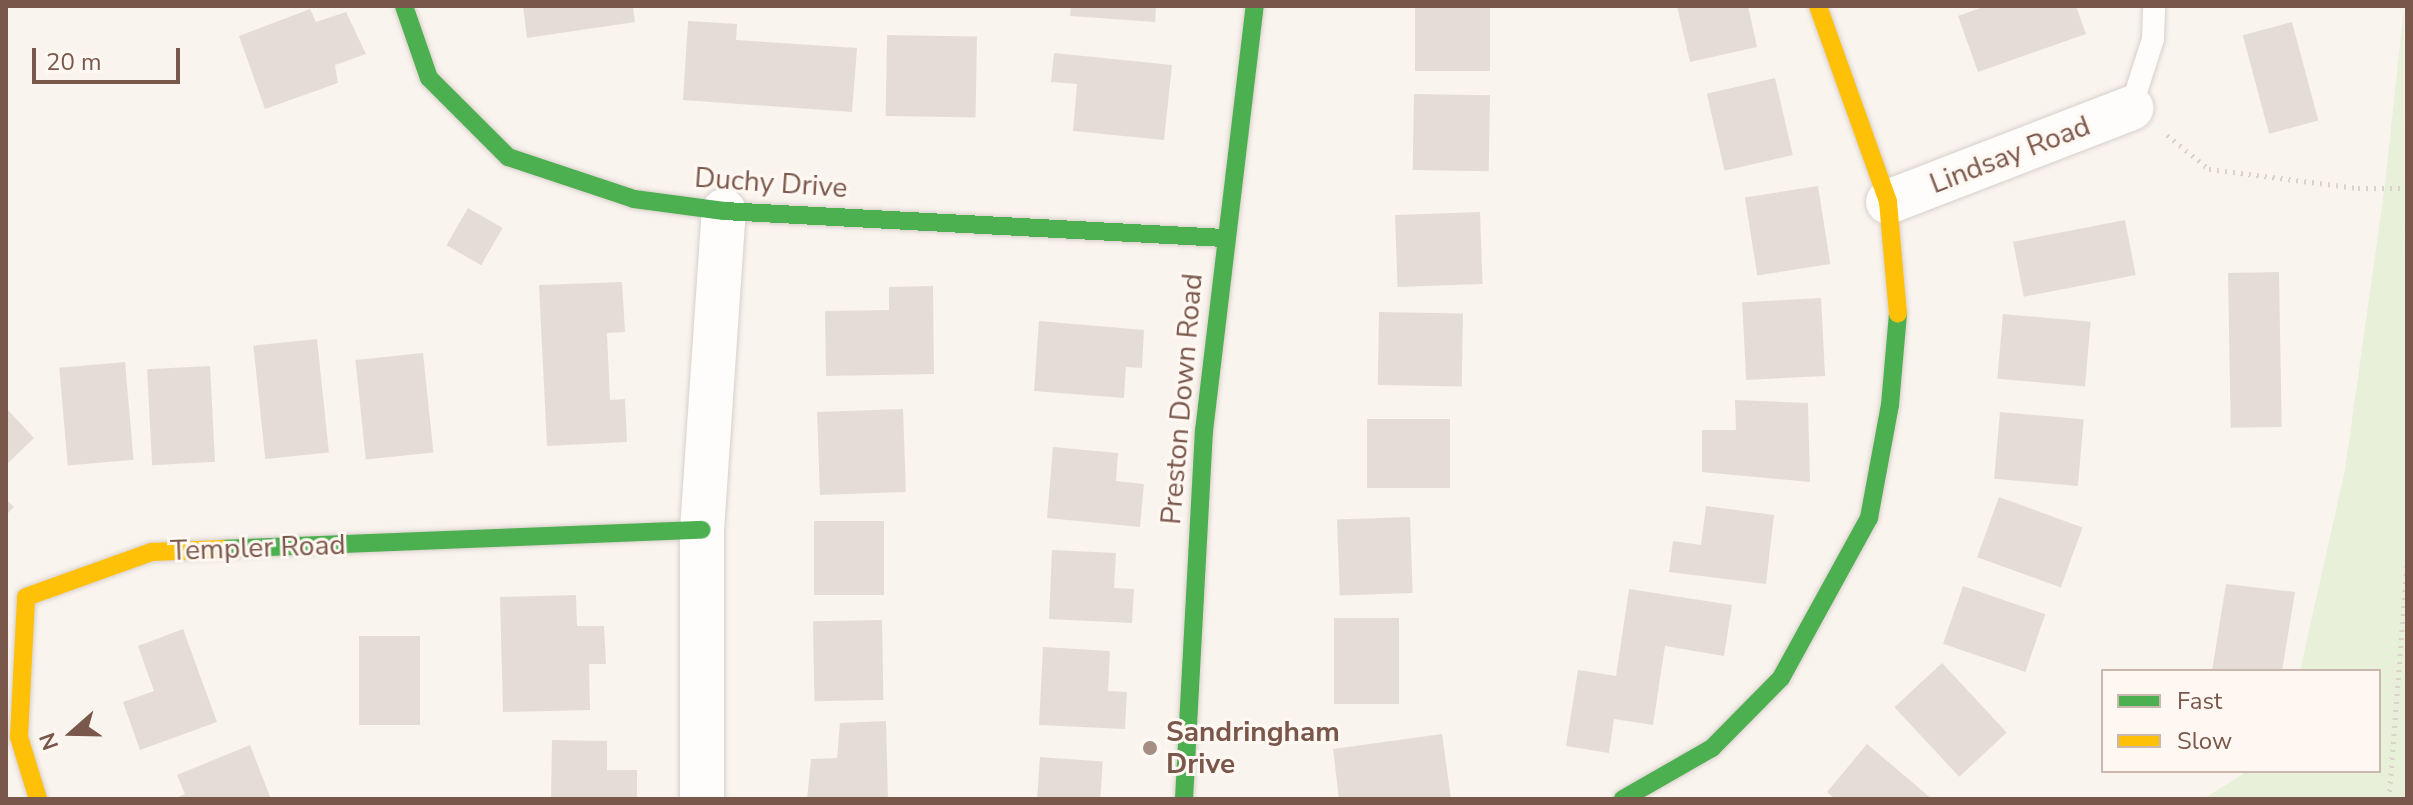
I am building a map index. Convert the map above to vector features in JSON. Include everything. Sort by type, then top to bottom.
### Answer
[{"type":"street","name":"Duchy Drive","points":[[404,6],[429,78],[508,157],[634,199],[724,211],[1224,238]]},
{"type":"street","name":"Preston Down Road","points":[[1184,799],[1204,431],[1224,238],[1255,6]]},
{"type":"street","points":[[1623,799],[1712,748],[1781,678],[1869,518],[1890,405],[1899,298],[1888,202],[1818,6]]},
{"type":"street","name":"Lindsay Road","points":[[1888,202],[2131,108]]},
{"type":"street","points":[[702,799],[702,530],[724,211]]},
{"type":"street","name":"Templer Road","points":[[38,799],[19,737],[26,597],[152,552],[702,530]]},
{"type":"lane","points":[[2131,108],[2153,39],[2154,6]]},
{"type":"path","points":[[2131,108],[2209,169],[2358,188],[2407,188]]},
{"type":"path","points":[[2389,799],[2407,565]]},
{"type":"green space","points":[[2404,6],[2407,799],[2203,799],[2245,773],[2381,773],[2381,669],[2300,669],[2345,470],[2385,185]]},
{"type":"building","points":[[523,6],[633,6],[635,22],[527,38]]},
{"type":"building","points":[[1071,6],[1156,6],[1155,22],[1070,16]]},
{"type":"building","points":[[1415,6],[1490,6],[1490,71],[1415,71]]},
{"type":"building","points":[[1677,6],[1748,6],[1757,47],[1690,62]]},
{"type":"building","points":[[1986,6],[2076,6],[2086,34],[1978,72],[1958,16]]},
{"type":"building","points":[[310,9],[316,22],[346,12],[366,54],[335,65],[338,83],[265,109],[239,36]]},
{"type":"building","points":[[688,21],[737,24],[736,40],[857,48],[852,112],[683,100]]},
{"type":"building","points":[[2292,22],[2318,121],[2269,134],[2243,35]]},
{"type":"building","points":[[887,35],[977,37],[976,118],[886,116]]},
{"type":"building","points":[[1054,53],[1172,65],[1164,140],[1073,131],[1077,84],[1051,82]]},
{"type":"building","points":[[1775,78],[1793,155],[1725,171],[1707,94]]},
{"type":"building","points":[[1414,94],[1490,95],[1489,171],[1413,170]]},
{"type":"building","points":[[1818,186],[1830,264],[1757,276],[1745,198]]},
{"type":"building","points":[[468,208],[503,228],[481,265],[446,245]]},
{"type":"building","points":[[1480,212],[1483,284],[1398,287],[1395,215]]},
{"type":"building","points":[[2125,220],[2136,275],[2024,297],[2013,242]]},
{"type":"building","points":[[2279,272],[2282,427],[2231,428],[2228,273]]},
{"type":"building","points":[[622,282],[625,332],[607,333],[610,400],[625,399],[627,442],[547,446],[539,285]]},
{"type":"building","points":[[933,286],[934,374],[826,376],[825,311],[889,310],[889,287]]},
{"type":"building","points":[[1821,298],[1825,376],[1746,380],[1742,302]]},
{"type":"building","points":[[1379,312],[1463,313],[1462,386],[1378,385]]},
{"type":"building","points":[[2003,314],[2091,322],[2085,386],[1997,379]]},
{"type":"building","points":[[1039,321],[1144,330],[1142,368],[1126,367],[1124,398],[1034,391]]},
{"type":"building","points":[[317,339],[329,452],[265,459],[253,346]]},
{"type":"building","points":[[423,353],[433,452],[366,460],[355,360]]},
{"type":"building","points":[[125,362],[134,460],[68,465],[59,368]]},
{"type":"building","points":[[210,366],[215,462],[152,465],[147,369]]},
{"type":"building","points":[[1735,400],[1808,403],[1810,482],[1702,472],[1702,430],[1736,430]]},
{"type":"building","points":[[6,408],[34,438],[6,465]]},
{"type":"building","points":[[903,409],[906,492],[820,495],[817,412]]},
{"type":"building","points":[[2000,412],[2084,419],[2078,486],[1994,479]]},
{"type":"building","points":[[1367,419],[1450,419],[1450,488],[1367,488]]},
{"type":"building","points":[[1053,447],[1118,453],[1116,481],[1144,484],[1140,527],[1047,518]]},
{"type":"building","points":[[1999,497],[2083,527],[2061,588],[1977,557]]},
{"type":"building","points":[[6,499],[14,507],[6,515]]},
{"type":"building","points":[[1706,506],[1774,515],[1766,584],[1669,572],[1673,541],[1701,545]]},
{"type":"building","points":[[1410,517],[1413,593],[1340,596],[1337,520]]},
{"type":"building","points":[[814,521],[884,521],[884,595],[814,595]]},
{"type":"building","points":[[1052,550],[1116,553],[1114,588],[1134,589],[1132,623],[1049,619]]},
{"type":"building","points":[[2226,584],[2295,592],[2282,669],[2212,669]]},
{"type":"building","points":[[1963,586],[2045,614],[2025,672],[1943,644]]},
{"type":"building","points":[[1629,589],[1732,605],[1724,656],[1665,646],[1653,725],[1614,719],[1609,753],[1566,746],[1578,670],[1616,676]]},
{"type":"building","points":[[576,595],[577,626],[604,626],[606,664],[589,664],[590,710],[503,712],[500,597]]},
{"type":"building","points":[[1334,618],[1399,618],[1399,704],[1334,704]]},
{"type":"building","points":[[882,620],[883,700],[814,701],[813,621]]},
{"type":"building","points":[[183,629],[217,722],[140,750],[123,702],[154,691],[138,646]]},
{"type":"building","points":[[359,636],[420,636],[420,725],[359,725]]},
{"type":"building","points":[[1043,647],[1110,651],[1108,691],[1127,692],[1125,729],[1039,725]]},
{"type":"building","points":[[1942,663],[2007,732],[1959,777],[1894,707]]},
{"type":"building","points":[[886,721],[888,799],[807,799],[811,759],[837,758],[840,723]]},
{"type":"building","points":[[1442,734],[1451,799],[1339,799],[1333,749]]},
{"type":"building","points":[[552,740],[607,741],[607,770],[637,770],[637,799],[551,799]]},
{"type":"building","points":[[1867,744],[1932,799],[1835,799],[1827,792]]},
{"type":"building","points":[[250,745],[271,799],[173,799],[185,794],[177,775]]},
{"type":"building","points":[[1040,757],[1103,761],[1100,799],[1037,799]]},
{"type":"traffic: fast","points":[[404,6],[429,78],[508,157],[634,199],[724,211],[1224,238]]},
{"type":"traffic: fast","points":[[1184,799],[1204,431],[1255,6]]},
{"type":"traffic: fast","points":[[1623,799],[1712,748],[1781,678],[1869,518],[1890,405],[1898,314]]},
{"type":"traffic: fast","points":[[222,549],[702,530]]},
{"type":"traffic: slow","points":[[1818,6],[1888,202],[1898,314]]},
{"type":"traffic: slow","points":[[38,799],[19,737],[26,597],[152,552],[222,549]]},
{"type":"place","name":"Sandringham Drive","points":[[1150,748]]}]
